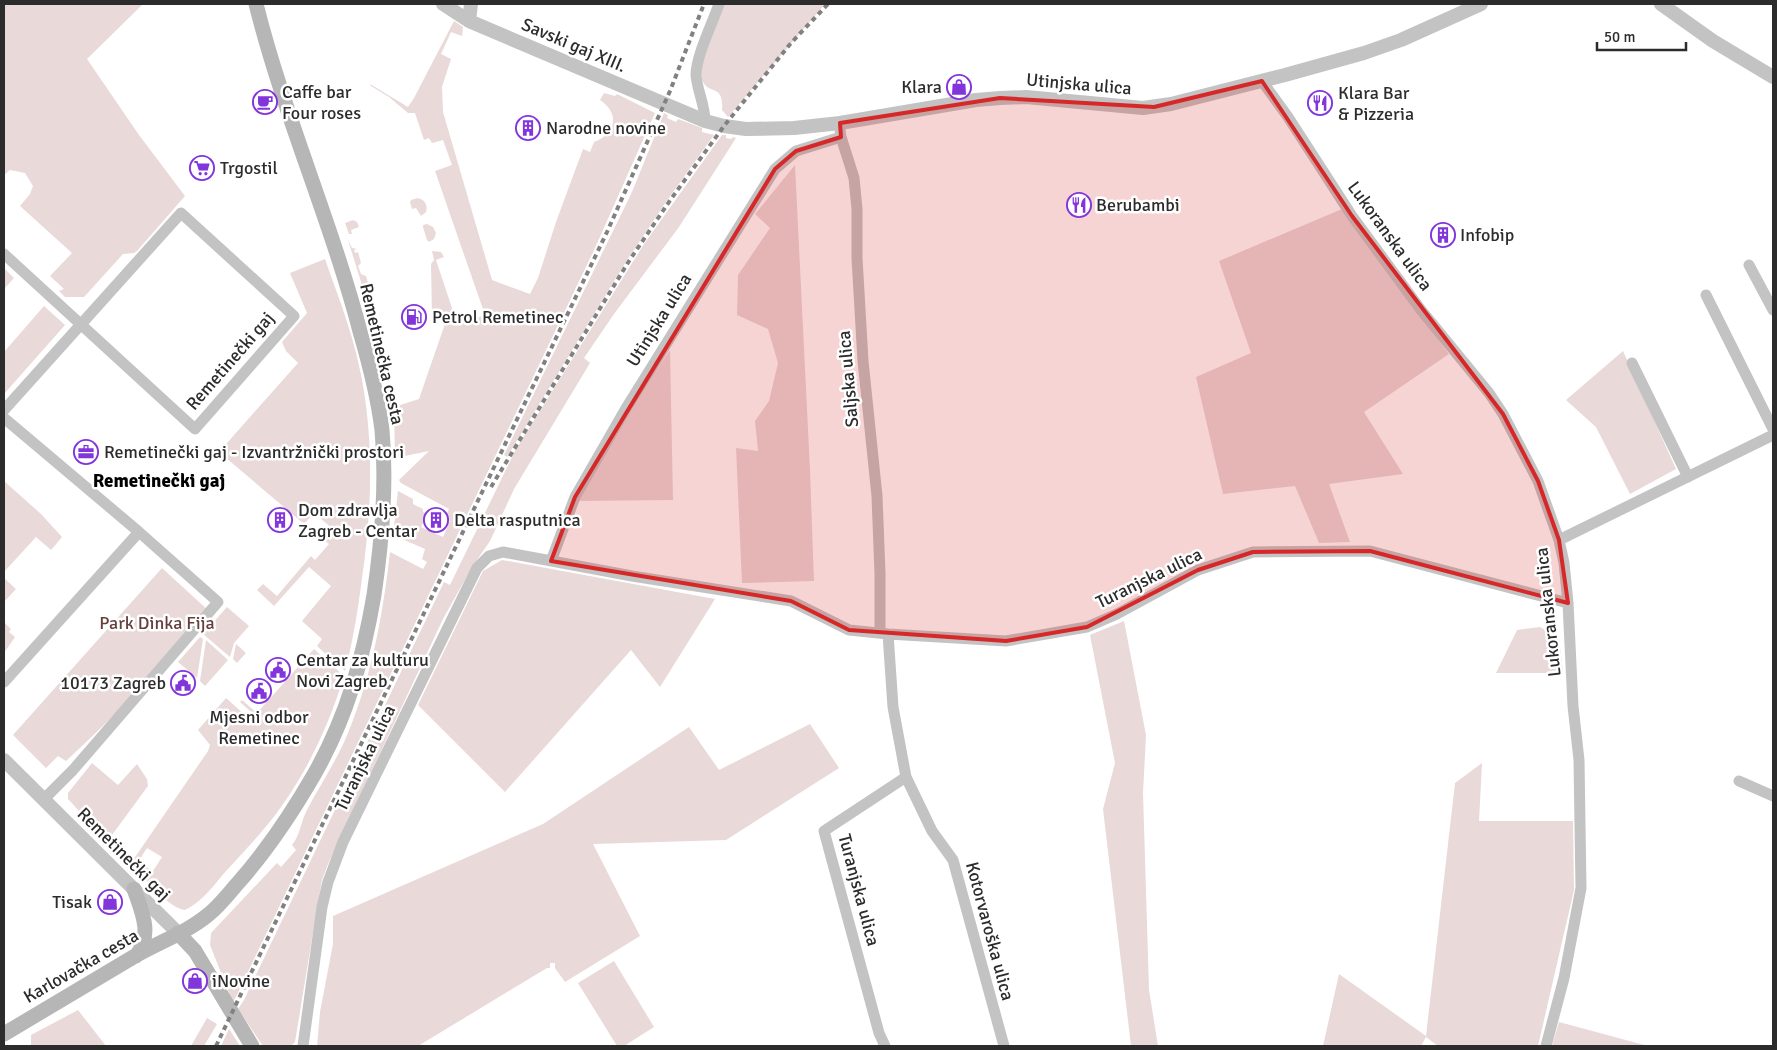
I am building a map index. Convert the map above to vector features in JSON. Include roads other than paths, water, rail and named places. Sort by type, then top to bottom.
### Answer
[{"type":"main road","name":"Remetinečka cesta","points":[[178,933],[211,913],[259,858],[296,806],[326,754],[342,720],[356,678],[369,624],[380,551],[383,507],[382,430],[368,361],[353,305],[277,76],[256,4]]},
{"type":"main road","points":[[134,889],[143,913],[146,931],[143,944],[136,956]]},
{"type":"main road","name":"Karlovačka cesta","points":[[4,1034],[178,933]]},
{"type":"main road","points":[[178,933],[198,956],[252,1046]]},
{"type":"street","name":"Savski gaj XIII.","points":[[443,4],[469,20],[664,104]]},
{"type":"street","points":[[469,20],[471,4]]},
{"type":"street","points":[[706,121],[696,75],[719,4]]},
{"type":"street","name":"Utinjska ulica","points":[[551,561],[574,497],[625,410],[775,169],[796,151],[840,130],[976,100],[1026,97],[1154,107],[1180,102],[1364,53],[1401,40],[1481,4]]},
{"type":"street","points":[[1661,4],[1713,41],[1773,77]]},
{"type":"street","name":"Lukoranska ulica","points":[[1262,81],[1288,117],[1357,223],[1421,310],[1489,393],[1503,414],[1538,481],[1559,540],[1564,564],[1568,602],[1579,760],[1581,888],[1564,978],[1546,1046]]},
{"type":"street","name":"Utinjska ulica","points":[[664,104],[706,121],[724,126],[746,129],[794,128],[840,130]]},
{"type":"street","name":"Saljska ulica","points":[[840,130],[854,178],[857,209],[857,258],[863,361],[877,496],[884,633]]},
{"type":"street","name":"Remetinečki gaj","points":[[4,254],[82,324],[195,429],[294,316],[181,213],[82,324],[4,410]]},
{"type":"street","points":[[1749,265],[1773,310]]},
{"type":"street","points":[[1706,295],[1773,429]]},
{"type":"street","points":[[1632,363],[1688,478]]},
{"type":"street","points":[[4,418],[140,532],[218,602],[73,770],[44,800]]},
{"type":"street","points":[[1559,540],[1773,435]]},
{"type":"street","points":[[4,682],[140,532]]},
{"type":"street","name":"Turanjska ulica","points":[[302,1044],[322,908],[335,862],[477,568],[489,556],[503,552],[632,576],[791,601],[849,630],[1006,641],[1087,627],[1118,614],[1198,570],[1253,552],[1370,551],[1568,602]]},
{"type":"street","points":[[884,633],[893,708],[906,777]]},
{"type":"street","name":"Remetinečki gaj","points":[[4,760],[178,933]]},
{"type":"street","name":"Turanjska ulica","points":[[885,1046],[879,1033],[824,831],[906,777]]},
{"type":"street","name":"Kotorvaroška ulica","points":[[906,777],[932,831],[953,860],[1004,1046]]},
{"type":"street","points":[[1739,781],[1773,796]]},
{"type":"railway","points":[[216,1046],[607,232],[670,91],[704,4]]},
{"type":"railway","points":[[491,487],[629,261],[671,199],[724,126],[791,43],[828,4]]},
{"type":"place","name":"Klara","points":[[959,87]]},
{"type":"place","name":"Caffe bar Four roses","points":[[265,102]]},
{"type":"place","name":"Klara Bar & Pizzeria","points":[[1320,103]]},
{"type":"place","name":"Narodne novine","points":[[528,128]]},
{"type":"place","name":"Trgostil","points":[[202,168]]},
{"type":"place","name":"Berubambi","points":[[1079,205]]},
{"type":"place","name":"Infobip","points":[[1443,235]]},
{"type":"place","name":"Petrol Remetinec","points":[[414,317]]},
{"type":"place","name":"Remetinečki gaj - Izvantržnički prostori","points":[[86,452]]},
{"type":"place","name":"Dom zdravlja Zagreb - Centar","points":[[280,520]]},
{"type":"place","name":"Delta rasputnica","points":[[436,520]]},
{"type":"place","name":"Centar za kulturu Novi Zagreb","points":[[278,670]]},
{"type":"place","name":"10173 Zagreb","points":[[183,683]]},
{"type":"place","name":"Mjesni odbor Remetinec","points":[[259,691]]},
{"type":"place","name":"Tisak","points":[[110,902]]},
{"type":"place","name":"iNovine","points":[[195,981]]},
{"type":"district","name":"Remetinečki gaj","points":[[159,481]]},
{"type":"park label","name":"Park Dinka Fija","points":[[157,623]]}]
